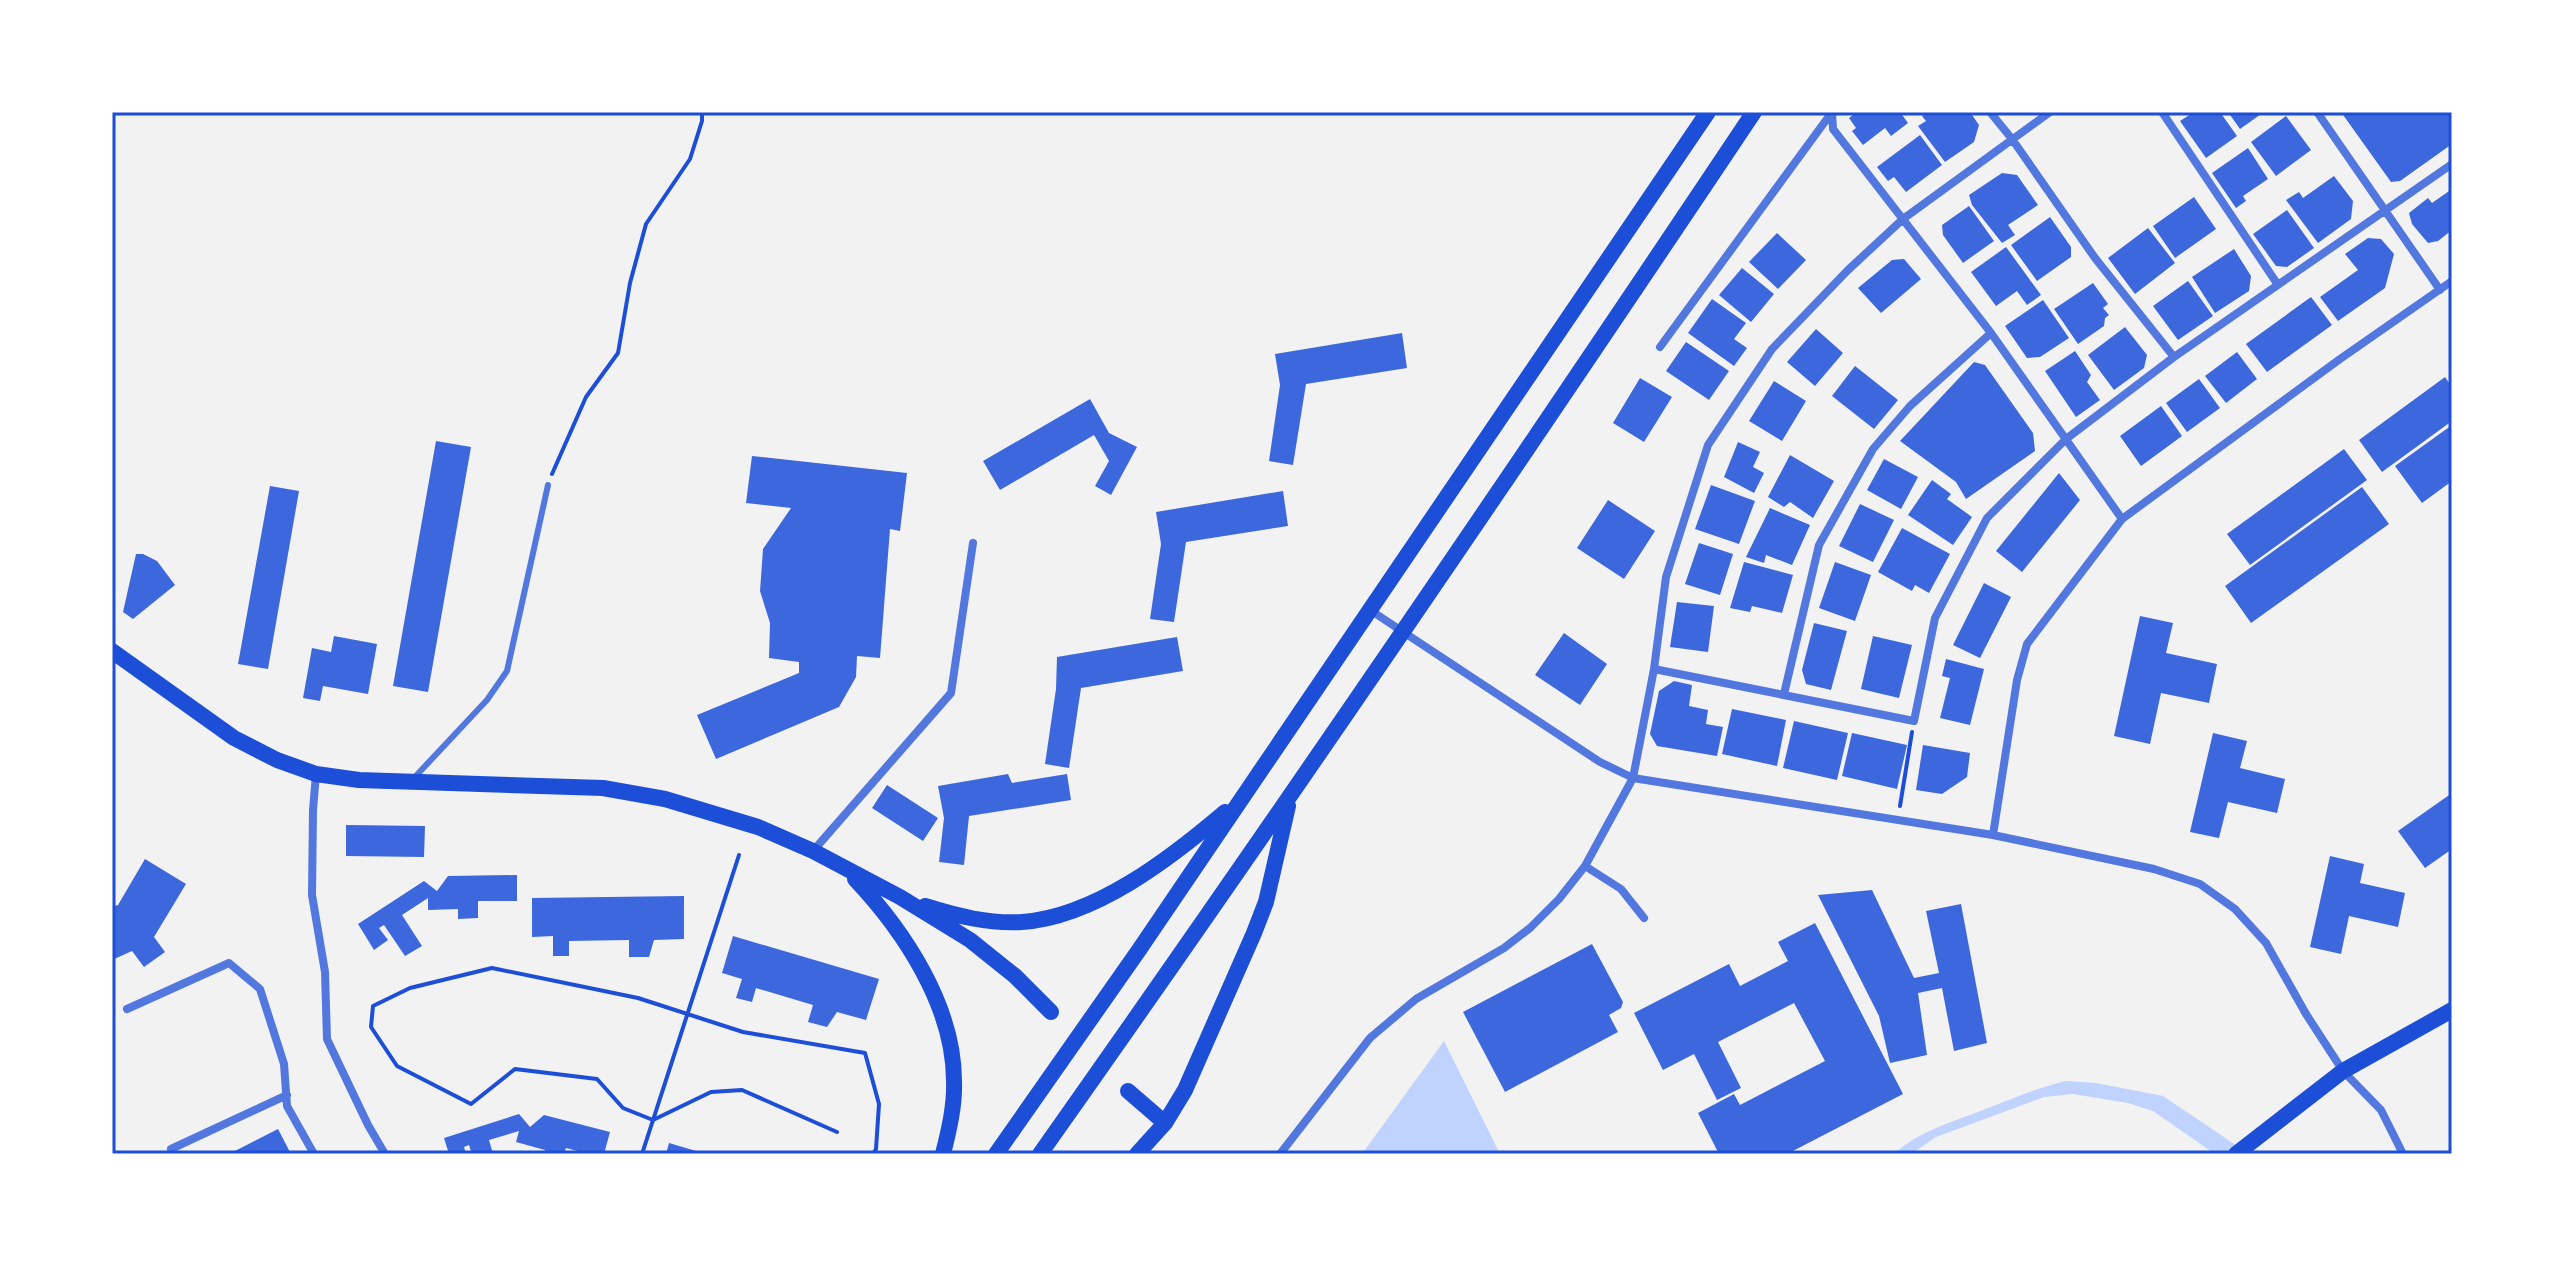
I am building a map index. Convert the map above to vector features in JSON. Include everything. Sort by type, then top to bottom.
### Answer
[{"type":"main road","points":[[996,1154],[1708,112]]},
{"type":"main road","points":[[1040,1154],[1403,632],[1754,112]]},
{"type":"main road","points":[[112,651],[234,738],[277,760],[316,774],[359,780],[603,788],[665,799],[758,827],[813,851],[900,897],[970,940],[1015,976],[1051,1012]]},
{"type":"main road","points":[[1137,1154],[1165,1123],[1185,1090],[1258,923],[1266,902],[1290,796]]},
{"type":"main road","points":[[900,897],[969,919],[999,922],[1051,918],[1105,896],[1147,871],[1242,798]]},
{"type":"main road","points":[[849,872],[887,916],[919,964],[949,1038],[955,1080],[943,1154]]},
{"type":"main road","points":[[2236,1154],[2343,1071],[2452,1010]]},
{"type":"main road","points":[[1128,1091],[1165,1123]]},
{"type":"street","points":[[1832,112],[1833,129],[1991,333],[2122,519]]},
{"type":"street","points":[[1660,347],[1832,112]]},
{"type":"street","points":[[1990,112],[2095,258],[2174,357]]},
{"type":"street","points":[[1280,1154],[1370,1038],[1416,999],[1504,948],[1530,928],[1559,899],[1585,866],[1633,778],[1654,669],[1666,577],[1708,445],[1772,349],[1848,270],[1903,219],[2050,112]]},
{"type":"street","points":[[2162,112],[2278,285]]},
{"type":"street","points":[[2317,112],[2440,290]]},
{"type":"street","points":[[1654,669],[1914,721],[1935,618],[1987,518],[2066,439],[2174,357],[2452,164]]},
{"type":"street","points":[[1993,835],[2017,680],[2027,644],[2122,519],[2452,281]]},
{"type":"street","points":[[1784,694],[1819,545],[1873,449],[1910,406],[1991,333]]},
{"type":"street","points":[[813,851],[951,693],[973,543]]},
{"type":"street","points":[[1370,610],[1600,762],[1633,778],[1993,835],[2154,869],[2200,884],[2235,909],[2266,943],[2343,1071],[2381,1110],[2403,1154]]},
{"type":"street","points":[[316,774],[312,895],[325,972],[327,1039],[385,1154]]},
{"type":"street","points":[[1585,866],[1621,889],[1644,918]]},
{"type":"street","points":[[127,1009],[229,963],[260,989],[284,1064],[287,1106],[314,1154]]},
{"type":"street","points":[[171,1149],[287,1095]]},
{"type":"lane","points":[[411,781],[487,700],[507,671],[548,485]]},
{"type":"path","points":[[548,485],[586,397],[618,353],[630,283],[646,224],[690,159],[702,112]]},
{"type":"path","points":[[1898,821],[1914,721]]},
{"type":"path","points":[[642,1154],[739,855]]},
{"type":"path","points":[[837,1132],[742,1090],[711,1092],[653,1120],[623,1108],[597,1079],[515,1069],[471,1104],[397,1066],[371,1027],[373,1006],[410,988],[492,968],[638,998],[743,1032],[865,1053],[879,1104],[873,1154]]},
{"type":"water","points":[[1444,1041],[1500,1154],[1362,1154]]},
{"type":"water","points":[[2066,1081],[2096,1083],[2163,1096],[2249,1154],[2215,1154],[2153,1111],[2128,1103],[2073,1094],[2044,1097],[1936,1137],[1911,1154],[1894,1154],[1936,1128]]},
{"type":"building","points":[[1857,112],[1900,112],[1908,123],[1891,136],[1885,128],[1863,145],[1852,131],[1856,128],[1849,118]]},
{"type":"building","points":[[1927,112],[1970,112],[1979,125],[1974,142],[1945,162],[1918,126],[1926,121],[1922,116]]},
{"type":"building","points":[[2194,112],[2220,112],[2237,136],[2206,158],[2180,121]]},
{"type":"building","points":[[2228,112],[2264,112],[2240,129]]},
{"type":"building","points":[[2341,112],[2451,112],[2452,144],[2400,181],[2391,182]]},
{"type":"building","points":[[2286,116],[2311,150],[2276,176],[2251,142]]},
{"type":"building","points":[[1920,135],[1942,165],[1906,192],[1894,177],[1888,181],[1877,167]]},
{"type":"building","points":[[2248,148],[2268,179],[2243,196],[2246,201],[2236,208],[2212,173]]},
{"type":"building","points":[[2002,173],[2017,175],[2038,205],[2008,225],[2015,235],[2002,243],[1972,205],[1969,195]]},
{"type":"building","points":[[2334,176],[2353,201],[2351,219],[2318,243],[2286,200],[2299,192],[2303,198]]},
{"type":"building","points":[[2452,189],[2452,230],[2438,241],[2428,243],[2412,224],[2409,213],[2428,198],[2432,203]]},
{"type":"building","points":[[2194,197],[2216,229],[2175,258],[2153,226]]},
{"type":"building","points":[[1969,206],[1994,241],[1963,263],[1943,235],[1942,225]]},
{"type":"building","points":[[2287,210],[2314,248],[2287,267],[2276,266],[2253,234]]},
{"type":"building","points":[[2050,217],[2071,247],[2071,257],[2037,281],[2011,245]]},
{"type":"building","points":[[2148,228],[2175,263],[2135,294],[2108,258]]},
{"type":"building","points":[[1777,233],[1806,260],[1778,289],[1749,262]]},
{"type":"building","points":[[2368,238],[2381,239],[2394,254],[2385,288],[2338,321],[2320,297],[2358,270],[2345,254]]},
{"type":"building","points":[[2006,247],[2041,295],[2027,305],[2017,291],[1996,306],[1971,272]]},
{"type":"building","points":[[2234,249],[2251,276],[2249,291],[2215,313],[2192,277]]},
{"type":"building","points":[[1904,259],[1921,279],[1881,313],[1858,288],[1892,260]]},
{"type":"building","points":[[1742,268],[1774,294],[1751,322],[1719,295]]},
{"type":"building","points":[[2188,281],[2213,316],[2178,340],[2153,306]]},
{"type":"building","points":[[2093,283],[2108,304],[2103,308],[2109,315],[2105,318],[2104,326],[2078,344],[2054,309]]},
{"type":"building","points":[[2311,297],[2332,325],[2267,372],[2246,344]]},
{"type":"building","points":[[1712,299],[1746,323],[1734,339],[1747,348],[1734,366],[1688,333]]},
{"type":"building","points":[[2043,300],[2069,338],[2040,357],[2027,358],[2005,326]]},
{"type":"building","points":[[2125,327],[2147,355],[2144,368],[2114,390],[2088,355]]},
{"type":"building","points":[[1816,329],[1843,353],[1815,386],[1787,362]]},
{"type":"building","points":[[1402,333],[1407,368],[1306,384],[1293,465],[1269,461],[1280,385],[1275,354]]},
{"type":"building","points":[[1686,342],[1729,371],[1709,400],[1666,371]]},
{"type":"building","points":[[2075,351],[2091,375],[2087,382],[2100,400],[2076,417],[2045,371]]},
{"type":"building","points":[[2237,352],[2257,379],[2226,403],[2205,376]]},
{"type":"building","points":[[1974,362],[1985,365],[2033,433],[2035,451],[1966,499],[1956,482],[1900,441]]},
{"type":"building","points":[[1855,366],[1898,400],[1874,429],[1832,396]]},
{"type":"building","points":[[2445,377],[2452,387],[2452,421],[2382,472],[2359,440]]},
{"type":"building","points":[[1640,378],[1672,397],[1644,442],[1613,423]]},
{"type":"building","points":[[2199,379],[2220,408],[2187,432],[2166,403]]},
{"type":"building","points":[[1774,381],[1806,401],[1782,441],[1749,421]]},
{"type":"building","points":[[1090,399],[1109,433],[1137,447],[1111,495],[1095,486],[1109,461],[1094,435],[1000,490],[983,461]]},
{"type":"building","points":[[2161,406],[2182,436],[2141,466],[2120,436]]},
{"type":"building","points":[[2452,425],[2452,481],[2422,503],[2395,466]]},
{"type":"building","points":[[436,441],[471,447],[428,692],[393,686]]},
{"type":"building","points":[[1738,442],[1760,452],[1753,467],[1764,473],[1754,493],[1724,477]]},
{"type":"building","points":[[2344,449],[2367,480],[2250,565],[2227,534]]},
{"type":"building","points":[[1790,455],[1834,481],[1813,518],[1790,502],[1784,507],[1768,497]]},
{"type":"building","points":[[752,456],[907,473],[900,531],[890,529],[880,658],[857,656],[856,677],[839,707],[716,759],[697,715],[799,673],[799,662],[769,658],[770,623],[760,591],[763,549],[791,508],[746,503]]},
{"type":"building","points":[[1884,459],[1918,477],[1901,509],[1867,490]]},
{"type":"building","points":[[2059,473],[2080,500],[2022,572],[1996,551]]},
{"type":"building","points":[[1932,480],[1951,494],[1947,499],[1972,517],[1953,545],[1908,515]]},
{"type":"building","points":[[1711,485],[1755,501],[1739,544],[1695,529]]},
{"type":"building","points":[[270,486],[299,491],[268,669],[238,664]]},
{"type":"building","points":[[2362,487],[2389,524],[2251,623],[2225,586]]},
{"type":"building","points":[[1283,491],[1288,526],[1186,542],[1174,622],[1150,619],[1161,544],[1156,512]]},
{"type":"building","points":[[1608,500],[1655,531],[1624,579],[1577,548]]},
{"type":"building","points":[[1860,504],[1894,520],[1873,562],[1839,546]]},
{"type":"building","points":[[1770,508],[1810,525],[1792,565],[1766,555],[1764,563],[1746,557]]},
{"type":"building","points":[[1902,528],[1950,554],[1929,593],[1915,585],[1912,591],[1878,572]]},
{"type":"building","points":[[1699,543],[1733,554],[1720,595],[1685,584]]},
{"type":"building","points":[[136,554],[157,561],[175,585],[133,619],[123,612]]},
{"type":"building","points":[[1744,562],[1793,575],[1782,613],[1752,606],[1750,612],[1730,608]]},
{"type":"building","points":[[1835,562],[1871,575],[1855,621],[1819,608]]},
{"type":"building","points":[[1984,583],[2011,597],[1980,658],[1953,645]]},
{"type":"building","points":[[1677,602],[1714,606],[1708,652],[1670,647]]},
{"type":"building","points":[[2140,616],[2173,623],[2166,653],[2217,664],[2209,703],[2161,693],[2150,744],[2114,736]]},
{"type":"building","points":[[1814,623],[1847,631],[1831,690],[1806,684],[1802,670]]},
{"type":"building","points":[[1564,633],[1607,664],[1580,705],[1535,675]]},
{"type":"building","points":[[334,636],[377,644],[368,694],[323,686],[320,701],[303,698],[312,648],[331,652]]},
{"type":"building","points":[[1873,636],[1912,645],[1899,698],[1861,689]]},
{"type":"building","points":[[1177,637],[1183,671],[1081,688],[1069,768],[1045,764],[1056,689],[1057,657]]},
{"type":"building","points":[[1946,659],[1984,669],[1970,725],[1940,718],[1950,678],[1942,676]]},
{"type":"building","points":[[1674,681],[1692,685],[1689,706],[1708,710],[1706,724],[1723,727],[1717,756],[1657,746],[1650,734],[1659,691]]},
{"type":"building","points":[[1732,709],[1786,720],[1777,766],[1722,754]]},
{"type":"building","points":[[1794,721],[1848,733],[1837,780],[1783,768]]},
{"type":"building","points":[[1852,733],[1907,745],[1897,789],[1842,776]]},
{"type":"building","points":[[2213,733],[2247,741],[2240,768],[2285,779],[2277,813],[2228,802],[2219,838],[2190,832]]},
{"type":"building","points":[[1923,745],[1970,753],[1967,777],[1942,794],[1916,790]]},
{"type":"building","points":[[1008,774],[1012,783],[1067,774],[1071,800],[969,816],[964,865],[939,862],[944,818],[938,786]]},
{"type":"building","points":[[887,785],[938,818],[923,841],[872,808]]},
{"type":"building","points":[[2452,793],[2452,849],[2425,868],[2398,831]]},
{"type":"building","points":[[346,825],[425,826],[424,857],[346,856]]},
{"type":"building","points":[[2330,856],[2364,864],[2360,883],[2405,893],[2398,927],[2349,916],[2341,954],[2310,947]]},
{"type":"building","points":[[145,859],[186,884],[154,937],[165,952],[144,967],[132,951],[112,960],[112,907],[118,905]]},
{"type":"building","points":[[517,875],[517,901],[478,901],[478,918],[458,919],[458,909],[428,910],[428,898],[402,915],[422,946],[405,956],[384,925],[379,928],[388,940],[374,950],[358,924],[424,881],[437,891],[448,876]]},
{"type":"building","points":[[1872,890],[1914,978],[1939,973],[1926,911],[1961,904],[1987,1043],[1954,1051],[1942,988],[1918,993],[1927,1055],[1890,1063],[1879,1016],[1818,895]]},
{"type":"building","points":[[684,896],[684,939],[654,940],[649,957],[629,957],[629,940],[569,941],[569,956],[553,956],[553,936],[532,937],[532,898]]},
{"type":"building","points":[[1815,923],[1903,1094],[1787,1154],[1719,1154],[1698,1113],[1734,1094],[1740,1105],[1825,1061],[1794,1003],[1718,1042],[1741,1088],[1717,1100],[1694,1054],[1663,1070],[1634,1013],[1729,964],[1740,986],[1788,961],[1778,942]]},
{"type":"building","points":[[733,936],[879,979],[866,1020],[837,1012],[827,1027],[808,1022],[813,1005],[756,988],[752,1002],[736,998],[742,979],[722,973]]},
{"type":"building","points":[[1592,944],[1623,1002],[1621,1008],[1609,1015],[1618,1032],[1505,1092],[1463,1012]]},
{"type":"building","points":[[519,1114],[530,1127],[544,1115],[610,1132],[604,1154],[566,1148],[564,1154],[544,1154],[545,1150],[516,1142],[519,1131],[489,1140],[493,1154],[472,1154],[469,1145],[464,1147],[466,1154],[449,1154],[444,1138]]},
{"type":"building","points":[[278,1129],[291,1154],[229,1154]]},
{"type":"building","points":[[669,1143],[703,1153],[703,1154],[666,1154]]}]
